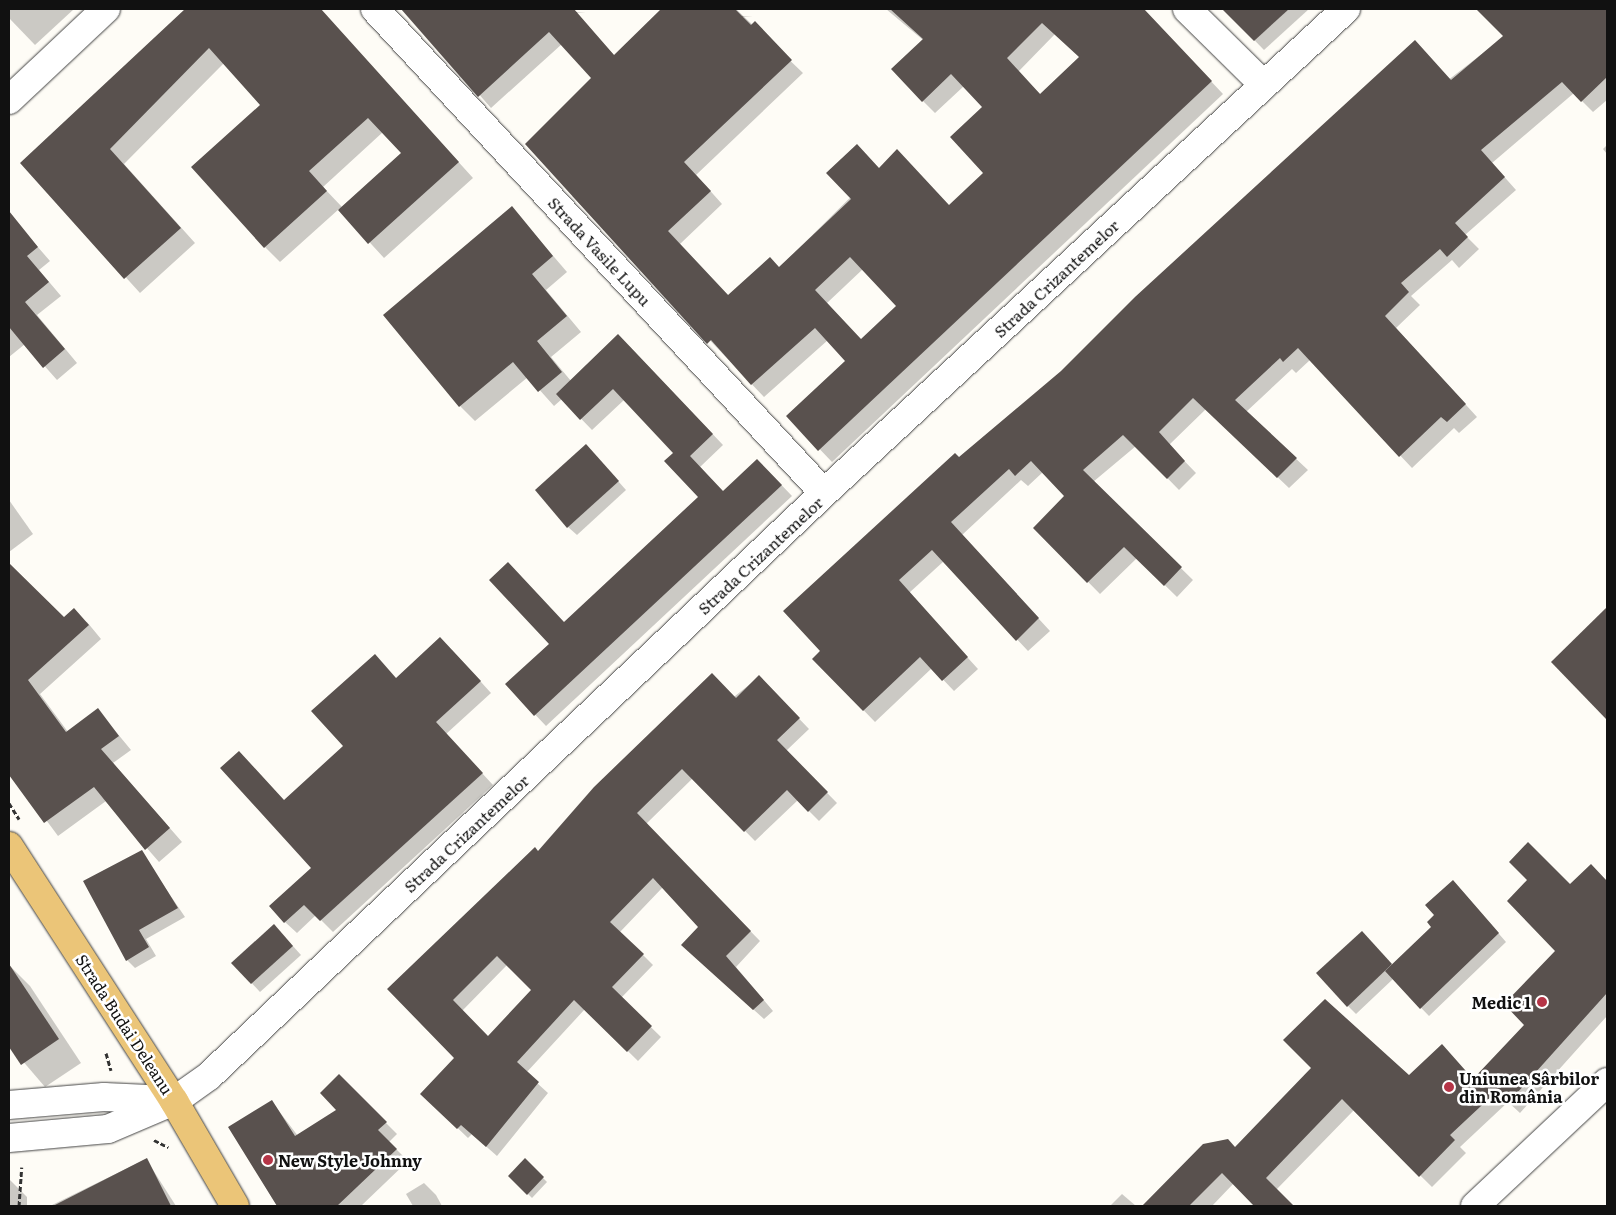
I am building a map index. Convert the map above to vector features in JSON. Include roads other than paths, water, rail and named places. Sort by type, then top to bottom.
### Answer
[{"type":"main road","name":"Strada Budai Deleanu","points":[[9,846],[174,1100],[235,1206]]},
{"type":"street","points":[[9,100],[106,9]]},
{"type":"street","name":"Strada Vasile Lupu","points":[[375,9],[824,493]]},
{"type":"street","points":[[1186,9],[1264,85]]},
{"type":"street","name":"Strada Crizantemelor","points":[[11,1136],[108,1129],[174,1100],[209,1076],[824,493],[1346,9]]},
{"type":"street","points":[[1475,1206],[1607,1082]]},
{"type":"street","points":[[9,1105],[118,1097],[174,1100]]},
{"type":"place","name":"Medic 1","points":[[1542,1002]]},
{"type":"place","name":"Uniunea Sârbilor din România","points":[[1449,1087]]},
{"type":"place","name":"New Style Johnny","points":[[268,1160]]}]
